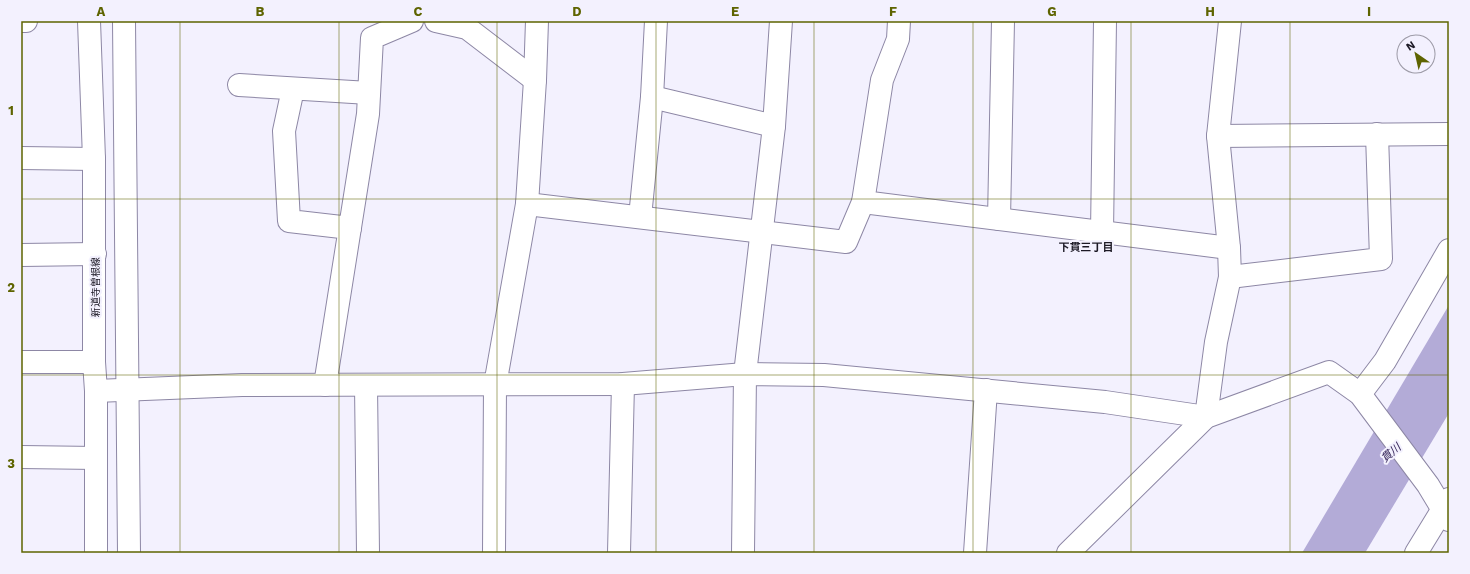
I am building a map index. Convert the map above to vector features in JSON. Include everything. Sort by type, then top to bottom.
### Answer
[{"type":"street","points":[[21,21],[26,21]]},
{"type":"street","name":"新道寺曽根線","points":[[89,21],[94,159],[96,553]]},
{"type":"street","points":[[124,21],[129,553]]},
{"type":"street","points":[[325,385],[368,114],[372,38],[412,21]]},
{"type":"street","points":[[436,21],[467,28],[536,80]]},
{"type":"street","points":[[494,553],[495,385],[527,204],[536,80],[537,21]]},
{"type":"street","points":[[640,217],[652,97],[656,21]]},
{"type":"street","points":[[743,553],[745,374],[774,126],[781,21]]},
{"type":"street","points":[[527,204],[846,242],[863,202],[882,80],[898,39],[899,21]]},
{"type":"street","points":[[999,219],[1003,21]]},
{"type":"street","points":[[1102,232],[1105,21]]},
{"type":"street","points":[[1206,417],[1216,342],[1230,277],[1229,248],[1218,136],[1230,21]]},
{"type":"street","points":[[239,85],[369,93]]},
{"type":"street","points":[[293,88],[284,132],[289,221],[350,228]]},
{"type":"street","points":[[652,97],[774,126]]},
{"type":"street","points":[[1230,277],[1381,259],[1377,134]]},
{"type":"street","points":[[1218,136],[1449,134]]},
{"type":"street","points":[[21,158],[94,159]]},
{"type":"street","points":[[863,202],[1229,248]]},
{"type":"street","points":[[1364,400],[1385,360],[1449,250]]},
{"type":"street","points":[[21,255],[95,254]]},
{"type":"street","points":[[21,362],[94,362]]},
{"type":"street","points":[[1068,553],[1206,417],[1329,372],[1364,400],[1447,510],[1416,553]]},
{"type":"street","points":[[96,391],[242,385],[623,384],[745,374],[824,375],[1105,402],[1206,417]]},
{"type":"street","points":[[619,553],[623,384]]},
{"type":"street","points":[[366,385],[368,553]]},
{"type":"street","points":[[975,553],[986,390]]},
{"type":"street","points":[[21,458],[96,458]]},
{"type":"water","name":"貫川","points":[[1449,305],[1449,413],[1365,553],[1302,553]]},
{"type":"district","name":"下貫三丁目","points":[[1086,247]]}]
